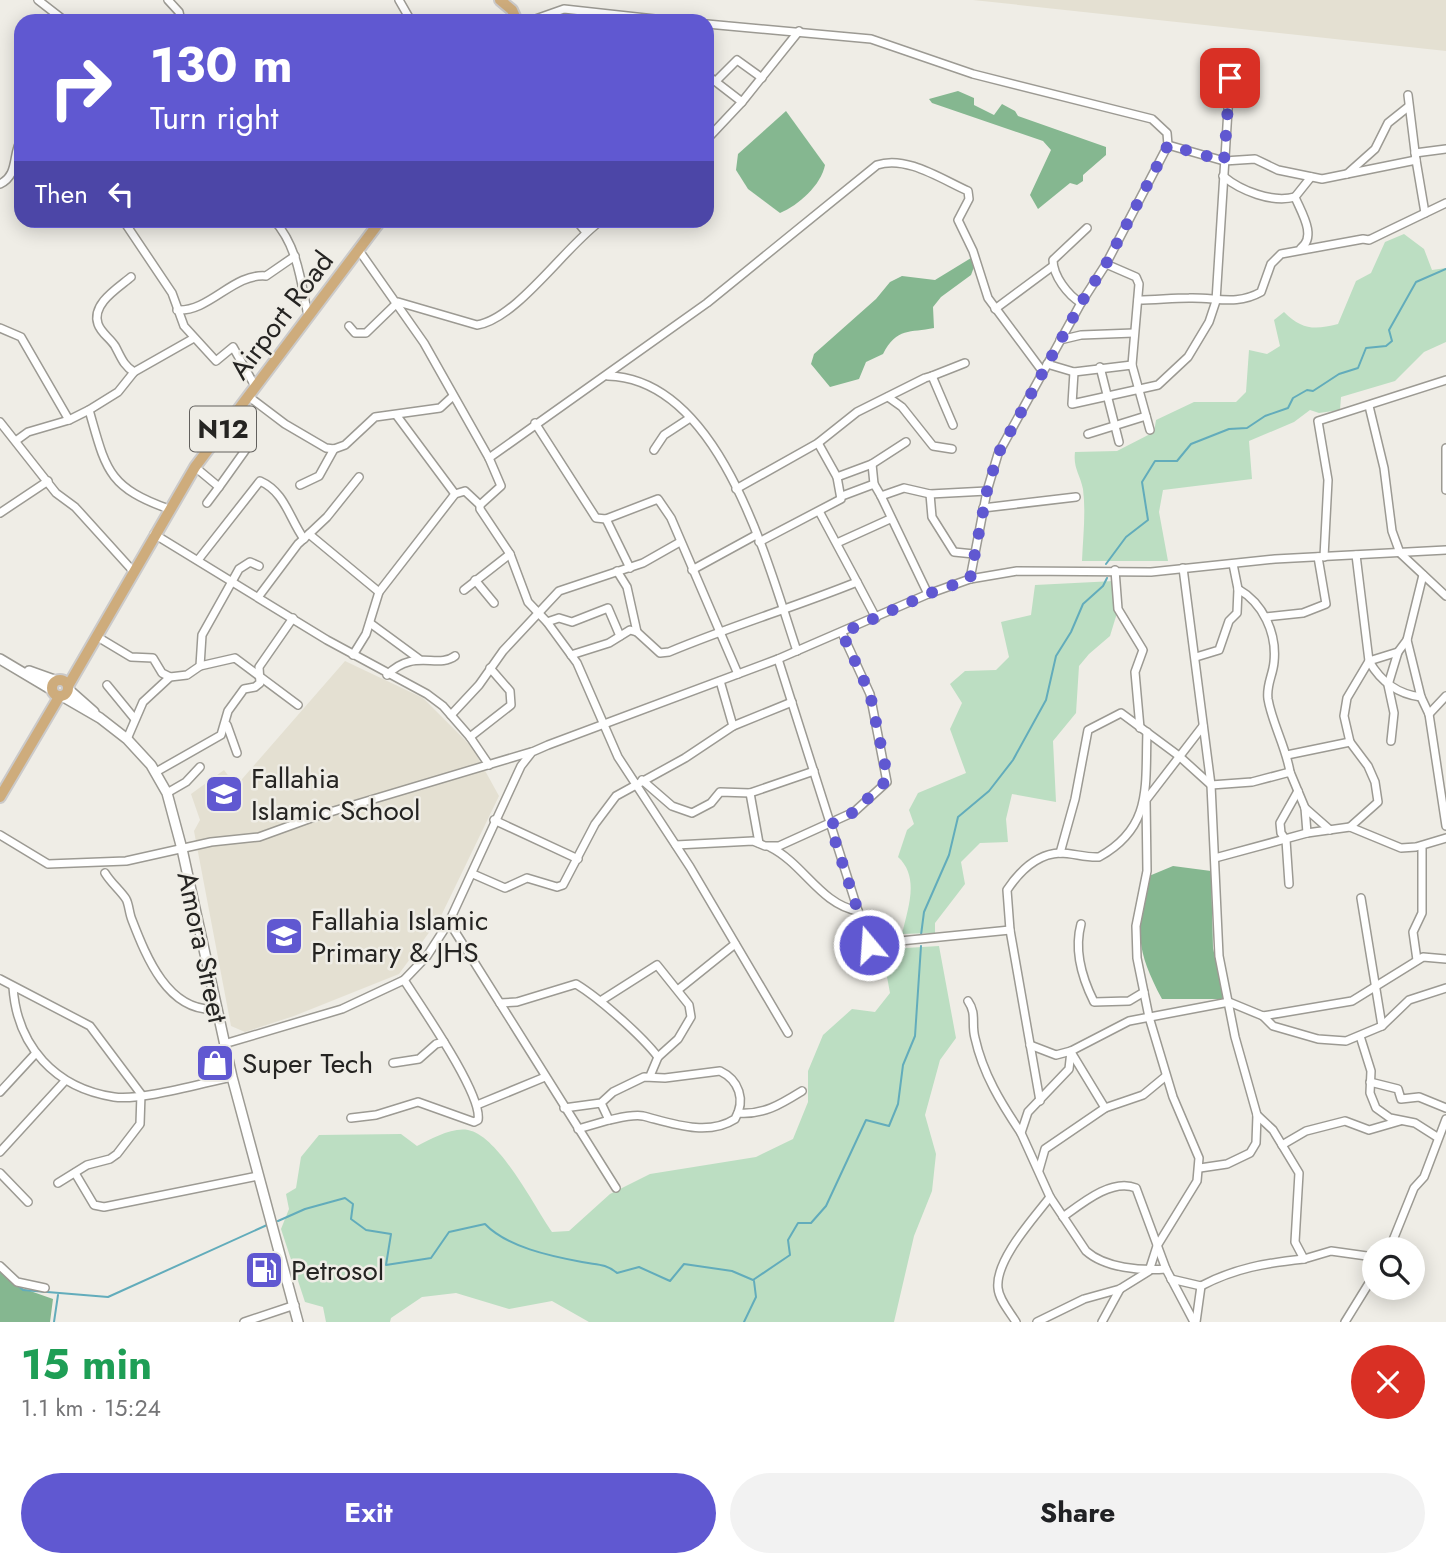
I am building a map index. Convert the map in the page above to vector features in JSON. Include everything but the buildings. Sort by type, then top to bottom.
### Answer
[{"type":"highway","points":[[500,0],[514,14]]},
{"type":"highway","name":"Airport Road","points":[[60,689],[88,653],[154,534],[195,467],[375,228]]},
{"type":"highway","name":"N12","points":[[0,797],[47,722],[60,689]]},
{"type":"street","points":[[168,0],[179,14]]},
{"type":"street","points":[[44,2],[57,14]]},
{"type":"street","points":[[550,14],[564,9],[602,14]]},
{"type":"street","points":[[714,25],[799,31],[883,42],[973,74],[1152,118],[1167,133],[1168,145],[1106,264],[1081,303],[998,454],[983,508],[970,579]]},
{"type":"street","points":[[714,132],[799,31]]},
{"type":"street","points":[[741,102],[716,81],[737,60],[762,78]]},
{"type":"street","points":[[1074,372],[1070,402],[1108,397],[1158,385],[1188,357],[1200,339],[1216,301],[1230,78]]},
{"type":"street","points":[[1408,95],[1425,213]]},
{"type":"street","points":[[1347,174],[1375,149],[1388,122],[1408,107]]},
{"type":"street","points":[[1168,145],[1224,161],[1248,158],[1270,167],[1322,179],[1446,149]]},
{"type":"street","points":[[489,458],[607,376],[716,295],[877,165],[886,162],[903,163],[968,191],[969,199],[958,220],[995,309],[1045,368],[1074,372],[1132,365]]},
{"type":"street","points":[[0,184],[8,180],[14,168]]},
{"type":"street","points":[[1223,176],[1237,188],[1284,200],[1295,197],[1311,177]]},
{"type":"street","points":[[1295,197],[1309,233],[1306,245],[1298,251]]},
{"type":"street","points":[[1138,300],[1241,300],[1258,294],[1275,259],[1281,254],[1369,240],[1446,203]]},
{"type":"street","points":[[127,228],[172,293],[177,310],[194,338],[216,361],[233,347],[255,386]]},
{"type":"street","points":[[280,228],[295,256],[308,316]]},
{"type":"street","points":[[398,302],[477,326],[488,324],[536,285],[590,228]]},
{"type":"street","points":[[1081,303],[1071,297],[1053,266],[1053,260],[1087,228]]},
{"type":"street","points":[[358,250],[398,302],[489,458],[501,486],[480,505]]},
{"type":"street","points":[[177,310],[194,307],[251,275],[266,276],[295,256]]},
{"type":"street","points":[[1106,264],[1136,277],[1139,284],[1132,365],[1150,430]]},
{"type":"street","points":[[995,309],[1053,266]]},
{"type":"street","points":[[131,277],[99,307],[96,316],[101,330],[116,348],[124,365],[134,372]]},
{"type":"street","points":[[349,326],[355,333],[366,333],[398,302]]},
{"type":"street","points":[[0,328],[21,337],[69,420]]},
{"type":"street","points":[[1060,340],[1082,335],[1134,333]]},
{"type":"street","points":[[17,440],[28,432],[69,420],[89,410],[118,392],[134,372],[194,338]]},
{"type":"street","points":[[736,488],[818,443],[857,412],[965,363]]},
{"type":"street","points":[[1100,367],[1119,442]]},
{"type":"street","points":[[607,376],[625,376],[648,384],[690,418],[723,460],[757,538],[797,651]]},
{"type":"street","points":[[932,376],[953,425]]},
{"type":"street","points":[[1266,617],[1303,613],[1326,604],[1321,557],[1328,480],[1318,421],[1446,380]]},
{"type":"street","points":[[248,396],[285,424],[326,448],[334,449],[345,445],[375,417],[440,408],[452,397]]},
{"type":"street","points":[[888,397],[902,407],[933,446],[952,449]]},
{"type":"street","points":[[1369,405],[1378,436],[1392,531],[1400,553],[1446,596]]},
{"type":"street","points":[[89,410],[105,464],[115,479],[138,498],[169,509]]},
{"type":"street","points":[[397,416],[455,494]]},
{"type":"street","points":[[1088,435],[1146,416]]},
{"type":"street","points":[[654,450],[664,435],[690,418]]},
{"type":"street","points":[[0,422],[48,481],[133,571]]},
{"type":"street","points":[[535,424],[596,518],[606,519],[658,499],[671,518],[738,674]]},
{"type":"street","points":[[836,477],[872,464],[906,442]]},
{"type":"street","points":[[818,443],[836,477],[842,496]]},
{"type":"street","points":[[206,503],[249,445]]},
{"type":"street","points":[[1446,448],[1446,490]]},
{"type":"street","points":[[300,485],[319,476],[334,449]]},
{"type":"street","points":[[872,464],[874,484],[928,594]]},
{"type":"street","points":[[195,467],[219,487]]},
{"type":"street","points":[[258,596],[306,536],[327,517],[359,477]]},
{"type":"street","points":[[0,513],[48,481]]},
{"type":"street","points":[[198,560],[260,481],[286,503],[292,521],[306,536],[379,592]]},
{"type":"street","points":[[692,570],[757,538],[820,513],[842,496],[874,484]]},
{"type":"street","points":[[881,496],[904,488],[930,494],[987,491]]},
{"type":"street","points":[[353,654],[370,623],[379,592],[455,494],[465,491],[480,505],[510,554],[528,602],[547,622],[571,655],[589,688],[602,724],[788,1032]]},
{"type":"street","points":[[930,494],[932,517],[954,552],[974,554]]},
{"type":"street","points":[[983,508],[1076,497]]},
{"type":"street","points":[[820,513],[876,618]]},
{"type":"street","points":[[606,519],[630,568]]},
{"type":"street","points":[[837,543],[890,519]]},
{"type":"street","points":[[154,534],[387,675],[427,694],[451,715],[489,765]]},
{"type":"street","points":[[451,715],[538,613],[564,588],[630,568],[680,542]]},
{"type":"street","points":[[0,835],[48,864],[126,861],[259,837],[317,816],[532,752],[778,659],[928,594],[970,579],[1025,570],[1150,572],[1321,557],[1446,550]]},
{"type":"street","points":[[464,590],[510,554]]},
{"type":"street","points":[[1356,555],[1369,661],[1376,675],[1388,685],[1399,692],[1421,697]]},
{"type":"street","points":[[200,666],[202,635],[233,582],[245,564],[250,562],[259,566]]},
{"type":"street","points":[[1196,657],[1219,649],[1229,621],[1237,613],[1238,589],[1233,564]]},
{"type":"street","points":[[1184,568],[1210,785],[1219,956],[1257,1115],[1256,1143],[1250,1153],[1227,1164],[1200,1168]]},
{"type":"street","points":[[1037,1322],[1084,1299],[1120,1289],[1149,1270],[1157,1246],[1193,1189],[1200,1168],[1166,1076],[1144,992],[1136,926],[1147,871],[1144,730],[1135,672],[1143,650],[1118,609],[1115,570]]},
{"type":"street","points":[[617,571],[627,587],[637,632],[657,651],[664,653],[720,630],[783,611],[857,582]]},
{"type":"street","points":[[1391,741],[1394,713],[1388,685],[1398,652],[1407,640],[1423,575]]},
{"type":"street","points":[[475,580],[494,603]]},
{"type":"street","points":[[1238,589],[1252,597],[1266,617],[1274,664],[1268,680],[1268,700],[1304,808],[1307,833]]},
{"type":"street","points":[[547,622],[559,618],[572,622],[608,608],[620,636]]},
{"type":"street","points":[[156,772],[221,735],[228,711],[242,691],[260,683],[259,667],[293,618]]},
{"type":"street","points":[[370,623],[419,659]]},
{"type":"street","points":[[571,655],[609,643],[626,631],[637,632]]},
{"type":"street","points":[[770,847],[779,846],[830,825],[854,812],[888,779],[870,694],[842,633]]},
{"type":"street","points":[[96,636],[131,657],[153,658],[162,673],[170,677],[187,675],[200,666],[235,659],[298,705]]},
{"type":"street","points":[[1407,640],[1421,697],[1429,714],[1446,826]]},
{"type":"street","points":[[1350,827],[1378,802],[1368,766],[1350,742],[1344,716],[1347,698],[1369,661],[1398,652]]},
{"type":"street","points":[[387,675],[401,663],[419,659],[447,661],[456,656]]},
{"type":"street","name":"Amora Street","points":[[0,659],[60,689],[127,739],[156,772],[167,793],[182,849],[223,1044],[299,1322]]},
{"type":"street","points":[[778,659],[874,961]]},
{"type":"street","points":[[470,737],[511,705],[510,691],[490,668]]},
{"type":"street","points":[[127,739],[143,702],[170,677]]},
{"type":"street","points":[[720,681],[733,726]]},
{"type":"street","points":[[107,685],[134,718]]},
{"type":"street","points":[[1429,714],[1446,696]]},
{"type":"street","points":[[473,874],[505,888],[527,878],[557,887],[566,882],[595,824],[616,796],[685,758],[733,726],[792,702]]},
{"type":"street","points":[[1060,853],[1075,799],[1088,730],[1121,713],[1179,755],[1210,785],[1252,782],[1290,772]]},
{"type":"street","points":[[226,721],[237,753]]},
{"type":"street","points":[[1040,1101],[1010,930],[1007,890],[1018,873],[1041,858],[1060,853],[1099,857],[1127,835],[1149,795],[1203,726]]},
{"type":"street","points":[[1287,755],[1350,742]]},
{"type":"street","points":[[223,1044],[320,1016],[404,980],[427,956],[449,922],[473,874],[494,820],[532,752]]},
{"type":"street","points":[[167,793],[186,782],[200,767]]},
{"type":"street","points":[[639,782],[682,812],[692,813],[703,808],[720,792],[750,793],[814,771]]},
{"type":"street","points":[[1289,884],[1286,840],[1281,833],[1280,823],[1298,791]]},
{"type":"street","points":[[750,793],[759,843]]},
{"type":"street","points":[[1304,808],[1331,830]]},
{"type":"street","points":[[494,820],[578,859]]},
{"type":"street","points":[[1215,858],[1307,833],[1350,827],[1401,848],[1422,846],[1446,838]]},
{"type":"street","points":[[676,845],[753,841],[759,843],[795,862],[839,908],[858,911]]},
{"type":"street","points":[[1417,961],[1413,932],[1422,913],[1422,846]]},
{"type":"street","points":[[106,873],[115,889],[125,898],[146,954],[169,990],[195,1007],[215,1009]]},
{"type":"street","points":[[1361,898],[1382,1026]]},
{"type":"street","points":[[449,922],[616,1188]]},
{"type":"street","points":[[1080,924],[1076,942],[1085,980],[1094,1002],[1129,1001],[1144,992]]},
{"type":"street","points":[[864,929],[890,942],[1010,930]]},
{"type":"street","points":[[679,989],[735,944]]},
{"type":"street","points":[[1263,1016],[1352,1001],[1423,957],[1446,960]]},
{"type":"street","points":[[602,1000],[657,965],[690,1005],[691,1017],[678,1039],[658,1057],[650,1076]]},
{"type":"street","points":[[0,979],[57,1011],[80,1018],[90,1026],[141,1094],[140,1124],[117,1154],[110,1159],[87,1165],[58,1183]]},
{"type":"street","points":[[351,1118],[376,1115],[418,1102],[474,1122],[479,1116],[477,1105],[444,1042],[404,980]]},
{"type":"street","points":[[500,1003],[517,1002],[576,984],[602,1000],[615,1017],[658,1057]]},
{"type":"street","points":[[13,987],[26,1037],[36,1053],[64,1082],[115,1097],[232,1077]]},
{"type":"street","points":[[1030,1045],[1056,1055],[1071,1051],[1129,1021],[1229,1002],[1263,1016],[1273,1026],[1318,1039],[1346,1041],[1382,1026],[1409,1000],[1446,988]]},
{"type":"street","points":[[968,1000],[975,1010],[974,1035],[994,1093],[1021,1133],[1050,1197],[1063,1217],[1094,1258],[1149,1270],[1166,1269]]},
{"type":"street","points":[[1360,1036],[1371,1071],[1370,1082],[1376,1108],[1390,1118],[1415,1123],[1437,1137]]},
{"type":"street","points":[[393,1063],[419,1059],[436,1044],[444,1042]]},
{"type":"street","points":[[1021,1133],[1028,1112],[1069,1069],[1071,1051]]},
{"type":"street","points":[[1071,1051],[1105,1108]]},
{"type":"street","points":[[0,1092],[36,1053]]},
{"type":"street","points":[[564,1108],[601,1103],[629,1083],[650,1076],[665,1079],[720,1071],[728,1074],[738,1086],[738,1113],[735,1119],[722,1125],[698,1128],[642,1116],[609,1119],[578,1129]]},
{"type":"street","points":[[1039,1174],[1040,1157],[1045,1149],[1105,1108],[1143,1095],[1166,1076]]},
{"type":"street","points":[[477,1105],[545,1077]]},
{"type":"street","points":[[0,1152],[64,1082]]},
{"type":"street","points":[[1370,1082],[1398,1089],[1401,1099],[1419,1097],[1446,1108]]},
{"type":"street","points":[[738,1113],[755,1114],[773,1108],[802,1091]]},
{"type":"street","points":[[601,1103],[609,1119]]},
{"type":"street","points":[[1257,1115],[1273,1130],[1299,1173],[1295,1242],[1304,1259]]},
{"type":"street","points":[[1394,1237],[1414,1188],[1424,1177],[1446,1119]]},
{"type":"street","points":[[1282,1145],[1306,1131],[1345,1121],[1369,1130],[1401,1120]]},
{"type":"street","points":[[0,1173],[28,1202]]},
{"type":"street","points":[[75,1173],[94,1205],[104,1207],[258,1175]]},
{"type":"street","points":[[1063,1217],[1093,1195],[1131,1186],[1136,1188],[1166,1269],[1195,1322]]},
{"type":"street","points":[[1016,1322],[999,1295],[997,1284],[1005,1259],[1050,1197]]},
{"type":"street","points":[[1171,1279],[1201,1286],[1229,1271],[1247,1266],[1304,1259],[1331,1251],[1362,1255]]},
{"type":"street","points":[[0,1266],[17,1282],[45,1288]]},
{"type":"street","points":[[1195,1322],[1201,1286]]},
{"type":"street","points":[[1102,1322],[1120,1289]]},
{"type":"street","points":[[1345,1322],[1362,1294]]},
{"type":"street","points":[[244,1322],[295,1305]]},
{"type":"shaded area","points":[[973,0],[1446,0],[1446,51]]},
{"type":"shaded area","points":[[345,661],[423,698],[472,747],[499,796],[441,916],[399,974],[294,1016],[245,1032],[231,1026],[194,831],[200,820],[191,794],[224,770],[236,786]]},
{"type":"green space","points":[[958,91],[974,98],[974,105],[994,115],[1002,104],[1015,111],[1018,116],[1106,147],[1106,155],[1083,175],[1083,181],[1077,185],[1070,183],[1038,209],[1030,195],[1051,150],[1043,141],[932,103],[929,99]]},
{"type":"green space","points":[[786,111],[825,165],[819,180],[808,194],[780,213],[748,189],[736,170],[738,154]]},
{"type":"green space","points":[[1404,234],[1424,249],[1432,270],[1446,268],[1446,342],[1424,352],[1395,381],[1341,397],[1340,410],[1319,413],[1310,410],[1294,422],[1249,441],[1252,479],[1163,490],[1159,512],[1168,561],[1082,561],[1084,498],[1075,452],[1117,451],[1154,432],[1156,420],[1194,402],[1236,402],[1246,392],[1249,350],[1267,354],[1280,346],[1274,320],[1284,312],[1309,327],[1338,324],[1356,281],[1371,273],[1385,242]]},
{"type":"green space","points":[[971,258],[974,267],[971,275],[941,297],[933,307],[934,328],[899,335],[883,354],[866,362],[859,379],[830,387],[811,364],[814,354],[876,299],[890,282],[902,276],[935,280]]},
{"type":"green space","points":[[1114,581],[1117,613],[1110,636],[1079,666],[1076,713],[1053,741],[1056,802],[1012,794],[1006,819],[1008,842],[980,843],[961,862],[965,884],[935,923],[935,933],[902,934],[911,883],[905,865],[898,857],[907,830],[914,824],[909,810],[918,793],[966,773],[950,729],[962,703],[950,684],[965,671],[996,670],[1009,657],[1001,622],[1031,615],[1035,585]]},
{"type":"green space","points":[[1173,866],[1211,871],[1213,948],[1224,999],[1162,999],[1147,967],[1140,939],[1140,926],[1149,876]]},
{"type":"green space","points":[[939,946],[956,1038],[940,1060],[925,1115],[936,1154],[932,1191],[914,1236],[894,1322],[589,1322],[552,1301],[509,1309],[456,1293],[422,1297],[391,1318],[390,1322],[326,1322],[323,1307],[305,1302],[281,1229],[289,1209],[286,1194],[296,1188],[301,1157],[319,1135],[401,1134],[417,1146],[449,1132],[468,1130],[480,1135],[503,1158],[552,1232],[569,1231],[610,1194],[650,1174],[756,1157],[793,1139],[808,1102],[808,1071],[823,1035],[852,1009],[875,1012],[890,993],[885,966],[889,949]]},
{"type":"green space","points":[[0,1268],[16,1286],[53,1299],[50,1322],[0,1322]]},
{"type":"waterway","points":[[1106,564],[1126,537],[1148,520],[1142,482],[1155,461],[1177,461],[1191,444],[1229,429],[1247,428],[1265,416],[1288,408],[1293,398],[1307,390],[1313,391],[1339,374],[1358,368],[1366,348],[1386,346],[1392,341],[1389,330],[1416,282],[1446,269]]},
{"type":"waterway","points":[[921,935],[924,912],[949,855],[958,817],[989,791],[1013,760],[1046,700],[1056,656],[1071,632],[1083,604],[1103,586],[1107,578]]},
{"type":"waterway","points":[[278,1221],[305,1209],[345,1198],[353,1204],[351,1219],[366,1230],[391,1234],[386,1265],[431,1258],[449,1232],[485,1224],[517,1245],[556,1257],[605,1266],[617,1273],[639,1267],[670,1281],[684,1264],[732,1271],[753,1280],[790,1255],[788,1240],[798,1223],[811,1223],[826,1206],[866,1120],[889,1126],[898,1104],[903,1065],[915,1036],[921,946]]},
{"type":"waterway","points":[[0,1271],[23,1290],[108,1297],[267,1225]]},
{"type":"waterway","points":[[744,1322],[756,1297],[754,1281]]},
{"type":"waterway","points":[[54,1322],[58,1295]]},
{"type":"place","name":"Fallahia Islamic School","points":[[224,794]]},
{"type":"place","name":"Fallahia Islamic Primary & JHS","points":[[284,936]]},
{"type":"place","name":"Super Tech","points":[[215,1063]]},
{"type":"place","name":"Petrosol","points":[[264,1270]]},
{"type":"route","points":[[869,945],[830,825],[854,812],[888,779],[870,694],[842,633],[928,594],[970,579],[987,491],[998,454],[1081,303],[1106,264],[1168,145],[1224,161],[1230,78]]}]
